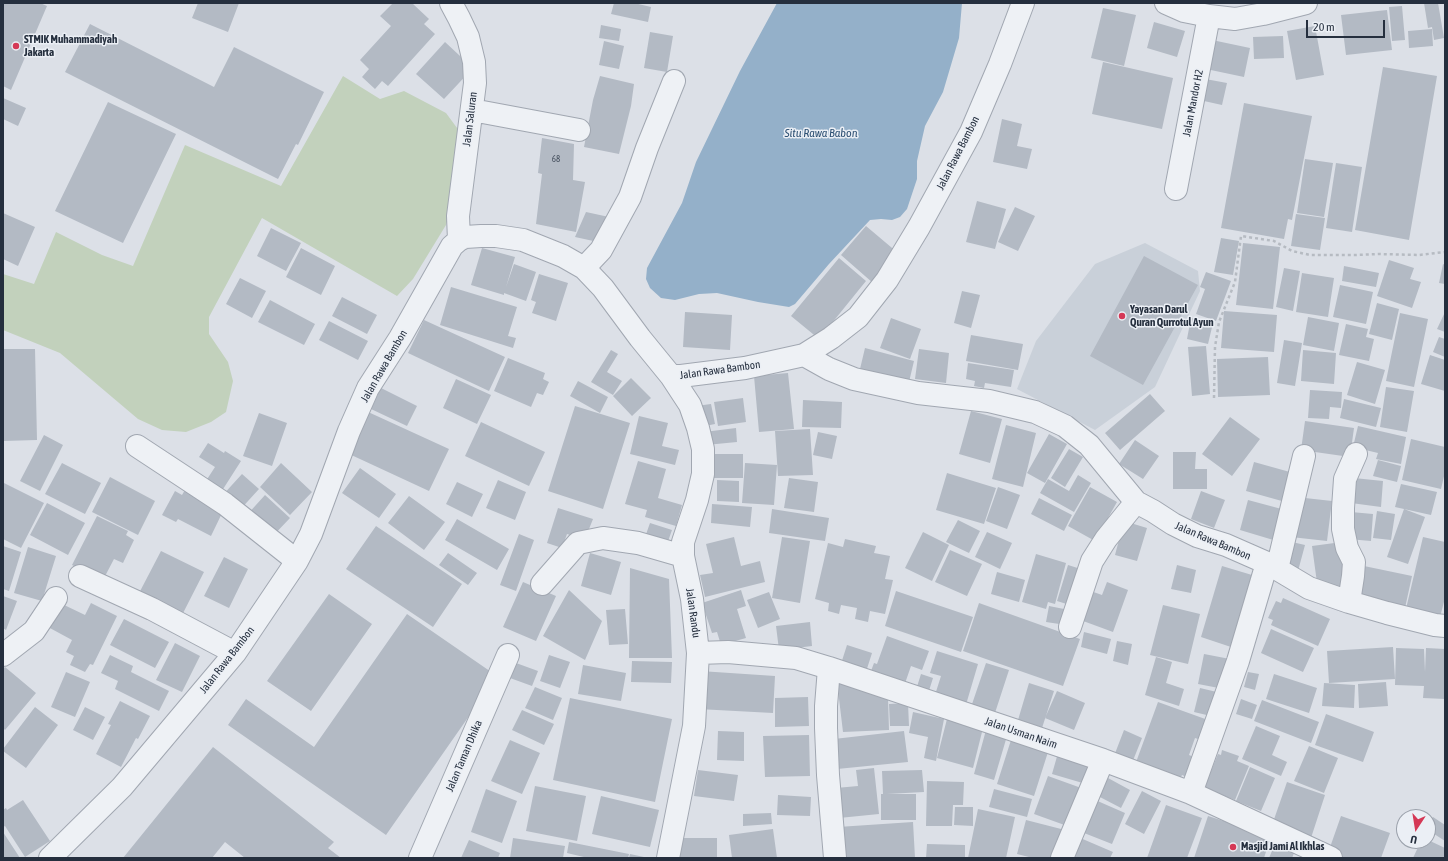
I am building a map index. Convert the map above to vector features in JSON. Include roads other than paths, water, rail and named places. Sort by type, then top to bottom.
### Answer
[{"type":"street","name":"Jalan Saluran","points":[[451,3],[460,18],[468,37],[474,62],[475,83],[458,216],[459,240]]},
{"type":"street","name":"Jalan Rawa Bambon","points":[[50,858],[122,787],[236,653],[297,561],[311,534],[349,431],[368,388],[400,338],[452,246],[459,240],[466,237],[496,236],[523,240],[563,256],[584,268],[603,288],[640,338],[671,376],[745,368],[804,355],[831,338],[858,317],[887,280],[919,227],[971,132],[1024,3]]},
{"type":"street","points":[[1166,3],[1184,11],[1235,19],[1263,14],[1306,3]]},
{"type":"street","name":"Jalan Mandor H2","points":[[1176,189],[1209,16]]},
{"type":"street","points":[[584,268],[601,250],[630,197],[646,148],[674,81]]},
{"type":"street","points":[[472,110],[579,130]]},
{"type":"street","name":"Jalan Rawa Bambon","points":[[804,355],[829,369],[854,379],[918,393],[989,400],[1035,412],[1065,426],[1089,445],[1136,502],[1172,524],[1197,536],[1226,545],[1272,566],[1309,588],[1387,613],[1435,625],[1445,626]]},
{"type":"street","name":"Jalan Randu","points":[[668,858],[694,726],[698,653],[692,599],[683,556],[683,542],[697,500],[703,474],[703,449],[690,405],[671,376]]},
{"type":"street","points":[[137,446],[224,504],[297,561]]},
{"type":"street","points":[[1349,602],[1354,562],[1347,548],[1343,529],[1343,508],[1346,480],[1356,454]]},
{"type":"street","points":[[1191,793],[1272,566],[1304,456]]},
{"type":"street","points":[[1070,627],[1092,561],[1106,539],[1136,502]]},
{"type":"street","points":[[542,584],[578,543],[603,538],[638,543],[683,556]]},
{"type":"street","points":[[80,576],[152,609],[236,653]]},
{"type":"street","points":[[3,656],[34,632],[56,598]]},
{"type":"street","name":"Jalan Usman Naim","points":[[698,653],[728,652],[796,658],[829,668],[1103,760],[1191,793],[1304,852],[1331,858]]},
{"type":"street","name":"Jalan Taman Dhika","points":[[420,858],[508,655]]},
{"type":"street","points":[[829,668],[826,720],[828,775],[835,858]]},
{"type":"street","points":[[1062,858],[1103,760]]},
{"type":"water","name":"Situ Rawa Babon","points":[[777,3],[962,3],[959,38],[943,92],[925,126],[917,161],[917,179],[907,209],[900,217],[892,220],[870,220],[829,264],[795,304],[789,307],[717,293],[699,294],[675,300],[661,298],[650,288],[646,279],[647,268],[682,203],[696,162],[740,71]]},
{"type":"place","name":"STMIK Muhammadiyah Jakarta","points":[[16,46]]},
{"type":"place","name":"Yayasan Darul Quran Qurrotul Ayun","points":[[1122,316]]},
{"type":"place","name":"Masjid Jami Al Ikhlas","points":[[1233,847]]}]
